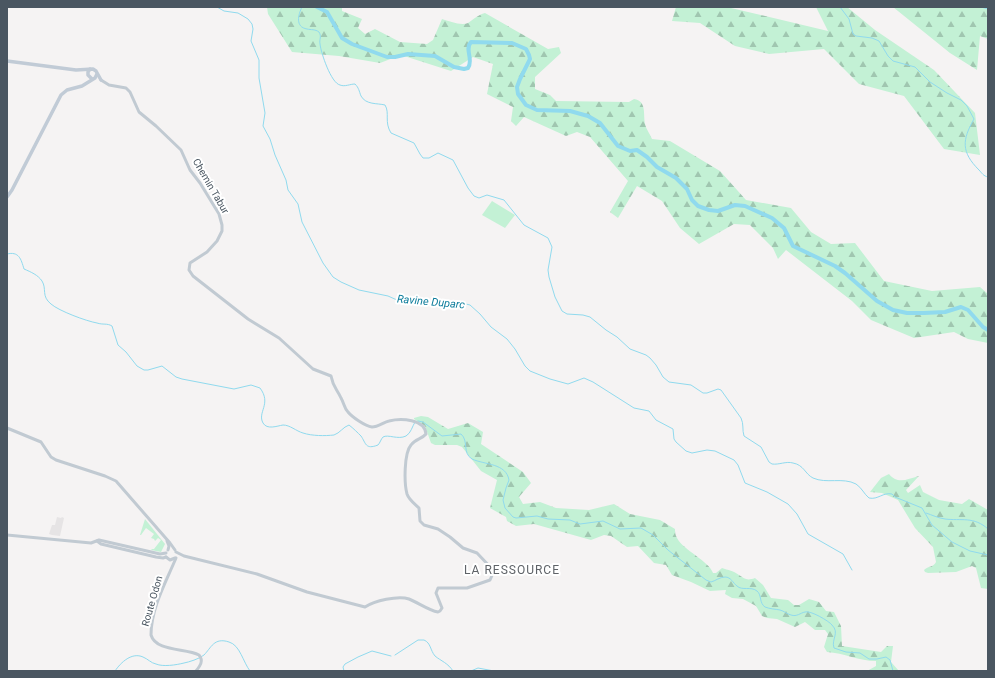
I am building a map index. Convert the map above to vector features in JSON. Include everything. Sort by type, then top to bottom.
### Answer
[{"type":"main road","points":[[7,61],[76,70],[95,70],[101,80]]},
{"type":"main road","points":[[85,84],[90,69]]},
{"type":"main road","points":[[76,70],[88,75]]},
{"type":"main road","points":[[7,197],[61,95],[65,91],[82,86],[94,78],[97,74]]},
{"type":"main road","name":"Chemin Tabur","points":[[88,75],[101,80]]},
{"type":"street","name":"Chemin Tabur","points":[[101,80],[113,87],[129,90],[139,112],[181,150],[190,170],[219,214],[222,225],[220,236],[207,252],[190,263],[190,273],[243,315],[280,338],[313,369],[331,376],[346,411],[366,425],[376,426],[394,420],[414,421],[420,423],[425,428],[425,435],[414,441],[406,454],[407,494],[409,498],[420,508],[421,522],[438,529],[463,548],[479,554],[493,570],[490,580],[467,588],[438,588],[436,594],[442,608],[438,612],[405,598],[383,600],[365,607],[308,592],[257,574],[184,556]]},
{"type":"street","points":[[7,428],[41,442],[54,460],[112,478],[116,481],[170,543],[175,551],[176,557]]},
{"type":"street","points":[[7,535],[91,543],[102,541],[167,555],[173,560],[176,557],[184,556]]},
{"type":"street","name":"Route Odon","points":[[166,540],[169,544],[167,555],[170,563],[169,571]]},
{"type":"street","points":[[167,555],[172,549],[184,556]]},
{"type":"street","name":"Route Odon","points":[[176,557],[164,584],[151,631],[151,637],[166,647],[195,653],[201,656],[202,662],[196,671]]},
{"type":"shaded area","points":[[57,517],[64,518],[60,536],[49,534],[52,525],[55,525]]},
{"type":"green space","points":[[267,7],[342,7],[342,11],[362,19],[358,28],[365,34],[375,29],[400,42],[427,44],[433,40],[442,19],[465,24],[485,13],[548,49],[559,47],[561,53],[535,77],[535,89],[550,95],[556,101],[629,102],[634,99],[638,100],[643,105],[644,120],[652,139],[670,141],[720,171],[746,200],[791,208],[811,232],[831,244],[855,243],[884,281],[932,291],[980,287],[988,294],[988,343],[968,339],[954,332],[914,338],[871,320],[852,301],[786,250],[778,259],[773,248],[750,225],[734,224],[699,244],[680,228],[662,201],[637,186],[618,218],[610,212],[628,181],[590,137],[577,132],[566,136],[524,117],[516,126],[511,121],[513,107],[487,94],[493,64],[473,57],[451,71],[401,55],[380,63],[339,56],[292,52],[268,14]]},
{"type":"green space","points":[[676,7],[731,8],[828,31],[816,7],[847,7],[875,30],[934,70],[975,113],[980,155],[944,149],[904,96],[859,84],[824,49],[769,54],[735,46],[700,23],[672,21]]},
{"type":"green space","points":[[893,7],[988,7],[988,39],[980,36],[977,70],[950,53]]},
{"type":"green space","points":[[492,201],[515,215],[505,228],[482,215]]},
{"type":"green space","points":[[421,416],[428,417],[448,429],[468,423],[483,432],[481,444],[523,472],[531,483],[519,497],[523,504],[540,502],[556,508],[589,510],[614,504],[630,514],[660,520],[675,529],[676,536],[680,542],[707,564],[713,573],[716,573],[722,568],[735,572],[746,579],[755,578],[763,585],[771,598],[788,600],[794,605],[799,605],[809,599],[819,602],[826,611],[834,612],[841,626],[842,646],[881,652],[887,646],[893,646],[891,662],[899,671],[867,671],[876,666],[876,661],[827,652],[824,647],[828,634],[825,630],[815,630],[805,622],[795,627],[777,619],[762,616],[756,606],[743,599],[732,598],[725,594],[726,590],[710,591],[672,575],[666,565],[654,563],[638,546],[627,547],[611,536],[604,535],[591,540],[534,524],[516,526],[507,521],[506,517],[490,508],[497,480],[481,471],[462,447],[457,445],[435,445],[431,443],[425,426],[414,419]]},
{"type":"green space","points":[[889,474],[899,480],[907,480],[919,476],[906,490],[908,493],[920,485],[923,492],[939,500],[962,504],[969,499],[988,510],[988,589],[981,588],[976,568],[972,566],[956,572],[925,572],[924,570],[934,565],[936,562],[933,547],[915,528],[898,500],[882,493],[870,492],[881,478]]},
{"type":"green space","points":[[145,519],[165,544],[161,552],[151,550],[154,549],[161,540],[158,538],[155,541],[151,538],[154,534],[146,528],[140,535]]},
{"type":"waterway","name":"Ravine Duparc","points":[[217,7],[224,11],[238,13],[248,19],[252,24],[253,29],[251,41],[259,60],[259,78],[265,113],[263,126],[270,139],[286,180],[288,190],[298,204],[302,222],[323,263],[333,277],[359,290],[388,296],[397,300],[470,305],[491,327],[507,339],[530,371],[568,384],[584,378],[593,382],[634,408],[649,411],[656,420],[673,429],[674,439],[686,451],[692,453],[707,450],[715,451],[734,460],[738,465],[745,483],[767,492],[788,504],[797,514],[808,534],[843,554],[852,570]]},
{"type":"waterway","points":[[302,7],[299,14],[299,23],[303,28],[319,32],[324,60],[330,74],[337,83],[344,86],[355,84],[363,99],[372,103],[385,105],[388,125],[391,133],[414,143],[423,158],[429,158],[438,153],[453,160],[474,196],[479,198],[487,195],[504,200],[524,225],[548,238],[552,247],[548,270],[549,277],[555,297],[562,311],[567,314],[590,317],[617,337],[630,349],[650,358],[663,377],[669,382],[691,385],[703,393],[718,389],[721,390],[741,418],[744,436],[761,447],[769,462],[772,464],[788,462],[793,463],[800,466],[810,476],[818,480],[851,482],[856,484],[869,498],[892,494],[895,497],[922,508],[932,525],[952,542],[970,551],[988,555]]},
{"type":"waterway","points":[[317,7],[327,12],[342,38],[352,44],[387,57],[408,54],[435,56],[454,67],[464,69],[468,68],[470,65],[468,48],[471,42],[512,43],[526,49],[530,59],[517,87],[518,94],[526,105],[537,110],[570,111],[588,116],[600,123],[618,146],[630,151],[637,150],[657,167],[676,178],[687,189],[692,200],[698,206],[709,210],[718,211],[735,205],[745,206],[772,218],[784,228],[793,246],[835,266],[877,301],[893,310],[907,313],[924,313],[945,312],[961,307],[968,310],[983,327],[988,330]]},
{"type":"waterway","points":[[840,7],[849,19],[853,34],[879,41],[888,56],[893,61],[915,67],[930,82],[961,100],[967,106],[974,119],[967,133],[965,146],[966,151],[973,164],[985,176],[988,177]]},
{"type":"waterway","points":[[981,7],[988,9]]},
{"type":"waterway","points":[[7,254],[11,253],[17,255],[24,269],[34,274],[42,281],[46,298],[55,307],[66,313],[86,320],[112,326],[118,345],[126,352],[137,366],[144,370],[162,366],[176,377],[182,379],[234,389],[251,385],[260,388],[265,399],[262,419],[263,423],[267,426],[272,427],[286,425],[307,434],[327,436],[334,435],[349,425],[361,436],[366,445],[371,447],[378,445],[385,436],[403,437],[408,435],[415,422]]},
{"type":"waterway","points":[[418,421],[423,422],[442,436],[461,434],[465,440],[467,454],[472,459],[494,465],[504,470],[509,480],[503,500],[505,508],[513,517],[537,516],[548,519],[570,520],[580,524],[603,521],[620,529],[641,528],[653,535],[668,550],[706,580],[711,582],[727,577],[739,587],[757,591],[765,607],[780,610],[790,615],[797,615],[807,612],[819,616],[830,623],[834,628],[834,648],[846,652],[860,653],[869,659],[886,657],[890,660],[893,671]]},
{"type":"waterway","points":[[926,513],[945,519],[978,522],[988,529]]},
{"type":"waterway","points":[[395,655],[418,640],[424,640],[428,643],[433,654],[447,664],[453,671]]},
{"type":"waterway","points":[[115,671],[120,664],[135,656],[143,657],[154,663],[162,665],[173,665],[189,662],[204,655],[211,646],[220,641],[233,644],[239,650],[250,671]]},
{"type":"waterway","points":[[344,671],[343,667],[345,664],[372,651],[391,656]]},
{"type":"waterway","points":[[471,671],[478,668],[494,671]]},
{"type":"district","name":"LA RESSOURCE","points":[[512,570]]}]
